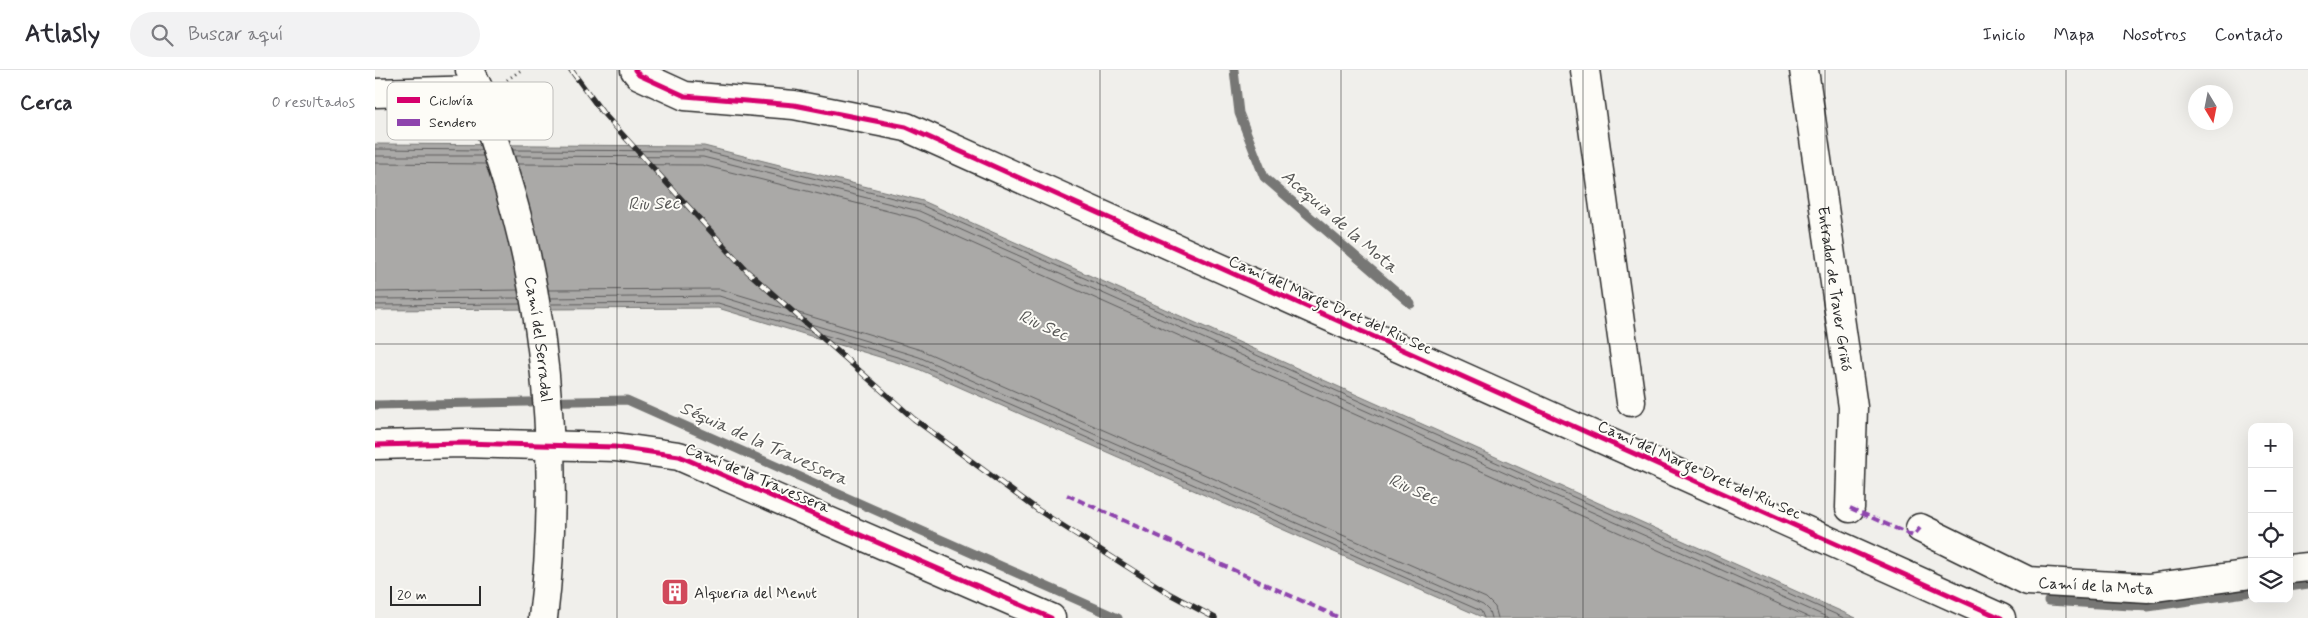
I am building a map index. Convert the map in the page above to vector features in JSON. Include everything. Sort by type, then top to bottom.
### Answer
[{"type":"street","name":"Camí del Marge Dret del Riu Sec","points":[[635,70],[639,75],[685,96],[794,105],[906,128],[2001,618]]},
{"type":"street","points":[[1585,70],[1631,402]]},
{"type":"street","name":"Entrador de Traver Griñó","points":[[1804,70],[1853,406],[1850,508]]},
{"type":"street","name":"Camí del Serradal","points":[[493,140],[517,217],[539,324],[550,439],[547,584],[543,618]]},
{"type":"street","name":"Camí de la Travessera","points":[[375,445],[550,439],[679,456],[1051,618]]},
{"type":"street","name":"Camí de la Mota","points":[[1920,528],[2028,581],[2147,588],[2248,575]]},
{"type":"street","points":[[2293,569],[2308,567]]},
{"type":"water","name":"Riu Sec","points":[[375,144],[704,146],[923,201],[1856,618],[1484,618],[916,368],[718,308],[375,310]]},
{"type":"waterway","name":"Acequia de la Mota","points":[[1234,70],[1239,113],[1264,177],[1411,304]]},
{"type":"waterway","name":"Séquia de la Travessera","points":[[375,405],[627,400],[1118,618]]},
{"type":"waterway","name":"Acequia de la Mota","points":[[2293,586],[2308,584]]},
{"type":"waterway","name":"Acequia de la Mota","points":[[2048,601],[2148,607],[2248,593]]},
{"type":"railway","points":[[571,70],[602,112],[747,271],[914,419],[1038,510],[1170,594],[1215,618]]},
{"type":"marked path","points":[[1067,495],[1340,618]]},
{"type":"marked path","points":[[1850,508],[1913,536],[1920,528]]},
{"type":"cycle path","points":[[635,70],[639,75],[685,96],[794,105],[906,127],[2001,618]]},
{"type":"cycle path","points":[[375,445],[463,443],[615,447],[679,456],[1051,618]]},
{"type":"place","name":"Alqueria del Menut","points":[[675,592]]}]
